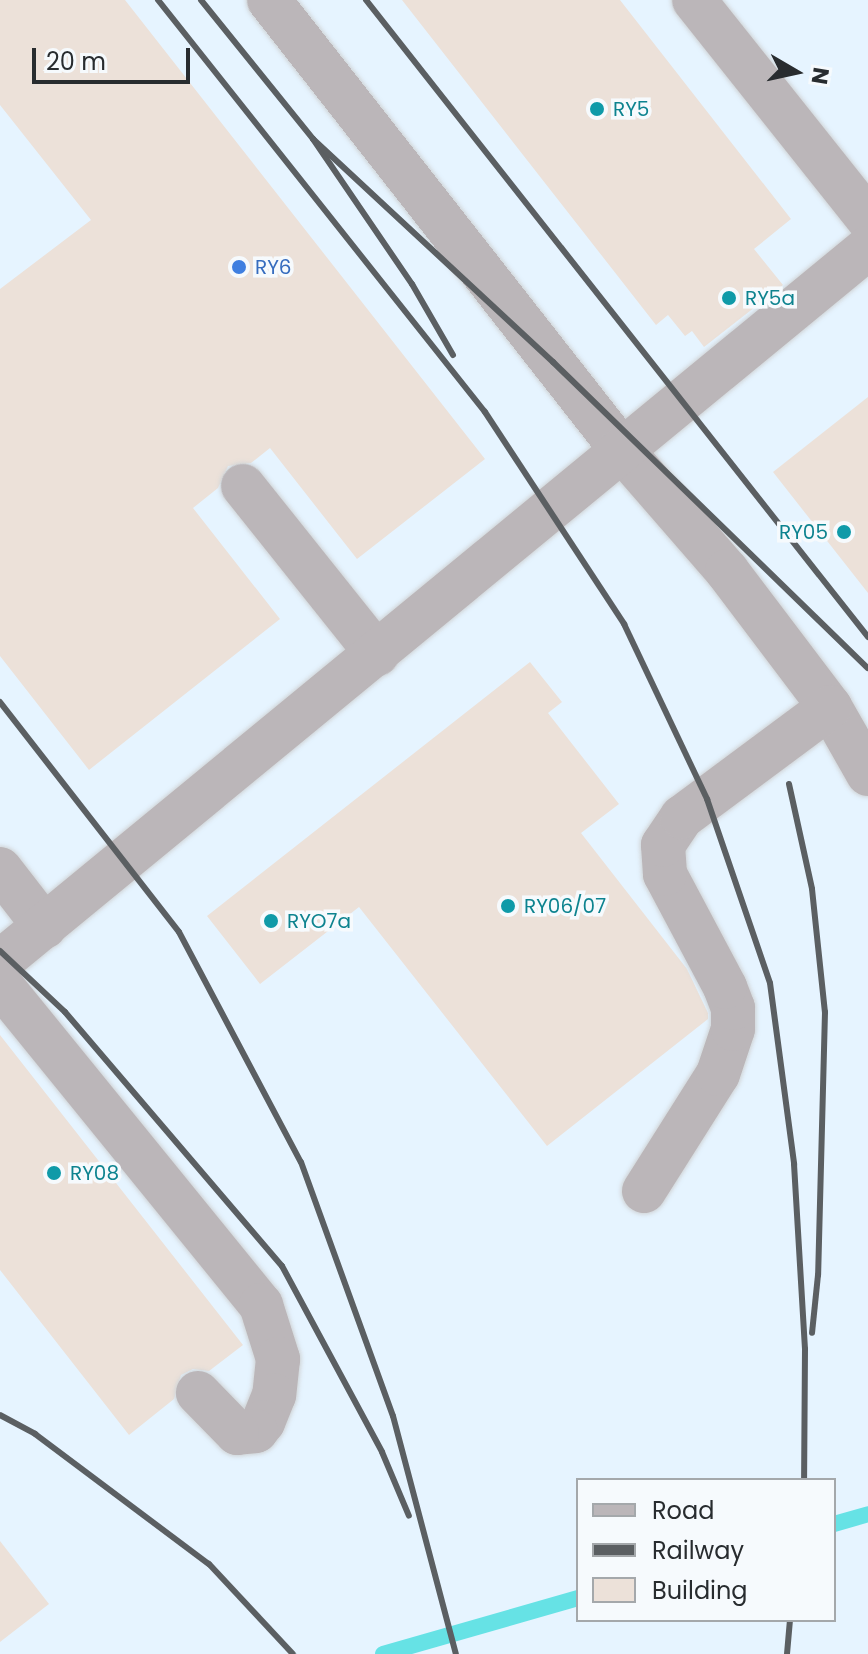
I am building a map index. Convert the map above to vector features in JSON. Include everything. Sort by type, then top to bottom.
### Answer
[{"type":"lane","points":[[269,0],[621,449],[727,571],[830,707],[868,774]]},
{"type":"lane","points":[[694,0],[868,219]]},
{"type":"lane","points":[[0,962],[868,248]]},
{"type":"lane","points":[[243,486],[377,654]]},
{"type":"lane","points":[[644,1191],[718,1074],[733,1029],[733,1008],[725,987],[665,874],[663,845],[682,817],[830,707]]},
{"type":"lane","points":[[0,869],[45,927]]},
{"type":"lane","points":[[0,984],[261,1305],[278,1359],[274,1395],[263,1422],[256,1431],[237,1433],[198,1393]]},
{"type":"shaded area","points":[[0,0],[868,0],[868,1654],[0,1654]]},
{"type":"building","points":[[0,0],[125,0],[485,459],[357,559],[270,448],[251,463],[228,466],[218,488],[193,508],[280,619],[89,770],[0,656],[0,289],[91,220],[0,105]]},
{"type":"building","name":"RY5","points":[[402,0],[620,0],[791,219],[754,249],[783,285],[704,347],[692,331],[685,336],[668,315],[656,325]]},
{"type":"building","name":"RY05","points":[[868,397],[868,593],[773,472]]},
{"type":"building","name":"RY06/07","points":[[530,662],[562,702],[548,713],[619,804],[581,833],[687,969],[708,1013],[708,1019],[547,1146],[359,907],[260,984],[207,916]]},
{"type":"building","name":"RY08","points":[[0,1035],[243,1345],[209,1371],[193,1369],[181,1375],[174,1399],[129,1435],[0,1270]]},
{"type":"building","points":[[0,1541],[49,1604],[0,1642]]},
{"type":"waterway","points":[[836,1523],[868,1514]]},
{"type":"waterway","points":[[383,1654],[576,1599]]},
{"type":"railway","points":[[158,0],[485,412],[624,624],[707,799],[770,983],[794,1164],[805,1349],[804,1478]]},
{"type":"railway","points":[[201,0],[313,139],[412,284],[453,355]]},
{"type":"railway","points":[[366,0],[868,637]]},
{"type":"railway","points":[[313,139],[553,362],[868,668]]},
{"type":"railway","points":[[0,702],[179,932],[301,1162],[393,1416],[456,1654]]},
{"type":"railway","points":[[789,784],[812,889],[825,1012],[818,1275],[812,1333]]},
{"type":"railway","points":[[0,951],[65,1012],[282,1266],[382,1452],[409,1516]]},
{"type":"railway","points":[[0,1415],[35,1434],[209,1564],[293,1654]]},
{"type":"railway","points":[[787,1654],[790,1622]]},
{"type":"place","name":"RY5","points":[[597,109]]},
{"type":"place","name":"RY6","points":[[239,267]]},
{"type":"place","name":"RY5a","points":[[729,298]]},
{"type":"place","name":"RY05","points":[[844,532]]},
{"type":"place","name":"RY06/07","points":[[508,906]]},
{"type":"place","name":"RYO7a","points":[[271,921]]},
{"type":"place","name":"RY08","points":[[54,1173]]}]
